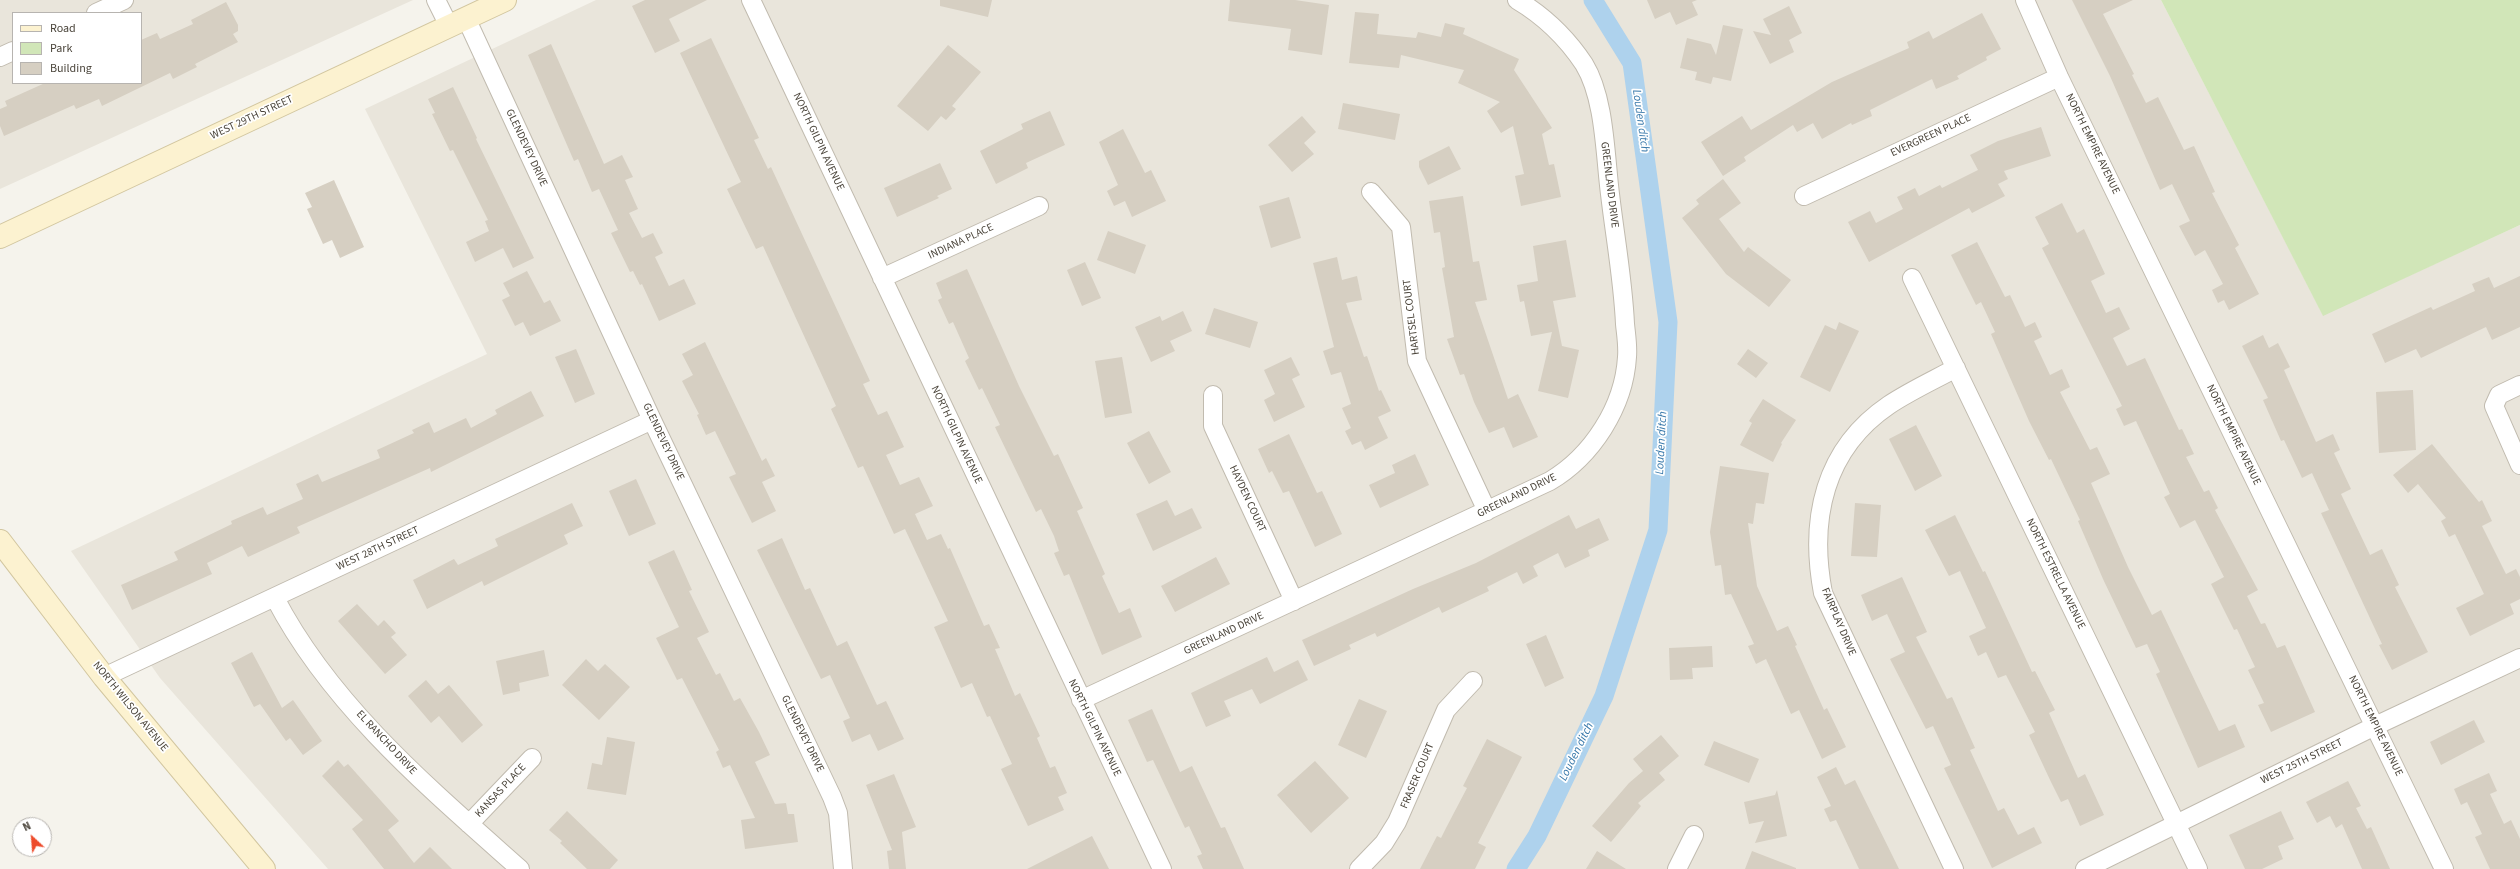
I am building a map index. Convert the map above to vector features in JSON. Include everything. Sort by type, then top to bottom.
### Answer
[{"type":"main road","name":"WEST 29TH STREET","points":[[0,237],[505,0]]},
{"type":"main road","name":"NORTH WILSON AVENUE","points":[[0,541],[104,677],[264,869]]},
{"type":"street","points":[[98,12],[124,0]]},
{"type":"street","name":"GLENDEVEY DRIVE","points":[[436,0],[457,22],[652,420],[832,797],[838,813],[844,869]]},
{"type":"street","name":"NORTH GILPIN AVENUE","points":[[751,0],[1162,869]]},
{"type":"street","name":"GREENLAND DRIVE","points":[[1081,700],[1550,481],[1568,470],[1580,458],[1609,418],[1619,394],[1627,357],[1624,298],[1601,119],[1594,87],[1584,65],[1557,30],[1547,20],[1516,0]]},
{"type":"street","name":"NORTH EMPIRE AVENUE","points":[[2025,0],[2059,77],[2444,869]]},
{"type":"street","points":[[0,57],[12,51]]},
{"type":"street","name":"EVERGREEN PLACE","points":[[1804,196],[2059,77]]},
{"type":"street","name":"HARTSEL COURT","points":[[1371,192],[1401,227],[1418,361],[1487,511]]},
{"type":"street","name":"INDIANA PLACE","points":[[882,278],[1039,206]]},
{"type":"street","name":"NORTH ESTRELLA AVENUE","points":[[1912,278],[2198,869]]},
{"type":"street","name":"FAIRPLAY DRIVE","points":[[1954,869],[1823,593],[1818,564],[1817,535],[1821,508],[1828,483],[1841,456],[1855,435],[1889,405],[1956,368]]},
{"type":"street","points":[[2520,385],[2499,395],[2494,406],[2520,465]]},
{"type":"street","name":"HAYDEN COURT","points":[[1214,395],[1213,426],[1294,601]]},
{"type":"street","name":"WEST 28TH STREET","points":[[104,677],[652,420]]},
{"type":"street","name":"EL RANCHO DRIVE","points":[[274,598],[299,641],[316,664],[394,754],[520,869]]},
{"type":"street","name":"WEST 25TH STREET","points":[[2084,869],[2375,726],[2520,658]]},
{"type":"street","name":"FRASER COURT","points":[[1359,869],[1384,843],[1397,822],[1446,710],[1473,681]]},
{"type":"street","name":"KANSAS PLACE","points":[[469,824],[532,758]]},
{"type":"street","points":[[1678,869],[1694,836]]},
{"type":"shaded area","points":[[0,0],[413,0],[0,189]]},
{"type":"shaded area","points":[[596,0],[2161,0],[2323,315],[2520,225],[2520,869],[328,869],[160,678],[71,551],[487,354],[365,109]]},
{"type":"green space","points":[[2161,0],[2520,0],[2520,225],[2323,316]]},
{"type":"building","points":[[645,0],[707,0],[669,19],[680,41],[655,53],[632,6]]},
{"type":"building","points":[[940,0],[992,0],[988,17],[940,6]]},
{"type":"building","points":[[1230,0],[1295,0],[1329,5],[1322,55],[1288,50],[1291,29],[1228,21]]},
{"type":"building","points":[[1647,0],[1697,0],[1692,2],[1698,15],[1676,25],[1670,12],[1655,19]]},
{"type":"building","points":[[2072,0],[2133,0],[2103,14],[2134,74],[2132,75],[2146,103],[2158,97],[2184,150],[2194,146],[2215,192],[2212,193],[2239,245],[2235,248],[2259,294],[2229,310],[2224,300],[2218,303],[2212,290],[2223,284],[2205,250],[2195,256],[2179,226],[2190,221],[2172,184],[2160,190],[2110,76]]},
{"type":"building","points":[[226,2],[238,25],[238,31],[233,34],[238,42],[195,64],[197,67],[173,79],[170,73],[102,106],[99,99],[76,109],[74,105],[4,136],[0,126],[0,109],[7,106],[5,101],[43,84],[142,84],[142,40],[157,33],[160,39],[193,24],[191,20]]},
{"type":"building","points":[[1789,6],[1802,33],[1789,40],[1794,52],[1770,64],[1753,31],[1771,35],[1763,19]]},
{"type":"building","points":[[1355,12],[1379,14],[1377,34],[1416,38],[1418,32],[1441,37],[1445,23],[1465,28],[1463,34],[1519,59],[1514,70],[1552,128],[1542,134],[1549,165],[1554,164],[1561,197],[1521,206],[1515,176],[1524,174],[1513,126],[1501,133],[1487,111],[1500,102],[1458,83],[1464,70],[1401,55],[1399,68],[1349,63]]},
{"type":"building","points":[[1982,13],[2001,49],[1986,57],[1987,60],[1957,76],[1959,79],[1936,89],[1932,79],[1870,110],[1872,116],[1852,125],[1851,123],[1822,139],[1813,123],[1797,132],[1793,125],[1744,157],[1746,161],[1723,176],[1701,142],[1742,116],[1751,130],[1832,82],[1909,48],[1907,42],[1929,31],[1933,39]]},
{"type":"building","points":[[1723,25],[1743,29],[1731,81],[1713,77],[1711,84],[1695,80],[1697,72],[1680,68],[1687,38],[1711,44],[1716,55]]},
{"type":"building","points":[[711,38],[759,138],[754,140],[768,169],[771,167],[870,381],[863,384],[878,415],[887,411],[904,447],[886,455],[900,485],[919,477],[933,506],[915,514],[927,540],[941,534],[948,549],[950,548],[984,626],[989,624],[1000,648],[995,649],[1015,696],[1020,693],[1040,736],[1037,738],[1050,768],[1055,766],[1067,793],[1058,797],[1064,810],[1028,826],[1001,769],[1012,764],[990,716],[987,717],[972,683],[961,688],[934,627],[948,621],[905,529],[894,534],[863,466],[858,468],[831,409],[836,406],[763,246],[756,249],[727,189],[741,182],[680,53]]},
{"type":"building","points":[[551,44],[604,164],[622,155],[633,177],[625,180],[638,209],[629,213],[642,238],[653,233],[663,253],[655,257],[669,286],[684,279],[696,304],[659,321],[642,284],[640,285],[633,271],[630,272],[611,233],[618,230],[599,189],[592,192],[578,159],[574,161],[528,55]]},
{"type":"building","points":[[948,45],[981,72],[952,106],[956,109],[946,120],[941,116],[928,131],[897,106]]},
{"type":"building","points":[[453,87],[477,138],[476,139],[534,258],[513,268],[503,248],[475,262],[466,242],[489,231],[485,221],[488,220],[453,150],[450,151],[432,114],[435,113],[428,99]]},
{"type":"building","points":[[1343,103],[1400,114],[1395,140],[1338,129]]},
{"type":"building","points":[[1050,111],[1065,145],[1026,163],[1028,168],[996,184],[980,151],[1023,129],[1021,124]]},
{"type":"building","points":[[1302,116],[1316,132],[1304,143],[1314,154],[1292,172],[1268,145]]},
{"type":"building","points":[[2041,127],[2051,156],[2004,171],[2008,179],[1998,184],[2005,196],[1972,213],[1969,208],[1869,262],[1848,222],[1870,211],[1876,223],[1903,209],[1897,197],[1915,188],[1919,196],[1940,185],[1942,188],[1978,170],[1970,155],[1998,141]]},
{"type":"building","points":[[1123,129],[1145,173],[1151,170],[1166,201],[1132,217],[1125,201],[1114,206],[1107,191],[1118,185],[1099,142]]},
{"type":"building","points":[[1449,146],[1461,169],[1428,185],[1419,167],[1419,161]]},
{"type":"building","points":[[940,163],[952,189],[937,196],[939,198],[897,217],[884,188]]},
{"type":"building","points":[[1723,179],[1741,203],[1719,219],[1744,252],[1748,247],[1791,280],[1769,307],[1726,274],[1682,218],[1699,204],[1696,200]]},
{"type":"building","points":[[334,180],[364,247],[340,258],[332,240],[323,244],[307,209],[312,207],[305,193]]},
{"type":"building","points":[[1463,196],[1473,262],[1479,261],[1487,300],[1475,302],[1508,399],[1518,394],[1538,437],[1513,448],[1504,427],[1489,433],[1474,402],[1464,374],[1460,375],[1447,339],[1454,337],[1442,268],[1445,267],[1440,232],[1434,233],[1429,201]]},
{"type":"building","points":[[1289,197],[1301,238],[1271,248],[1259,206]]},
{"type":"building","points":[[2062,203],[2077,233],[2084,229],[2105,274],[2091,281],[2106,313],[2119,307],[2130,329],[2113,338],[2127,366],[2145,358],[2179,430],[2182,429],[2194,454],[2186,457],[2204,492],[2209,490],[2218,508],[2215,510],[2258,590],[2247,596],[2261,624],[2265,623],[2277,648],[2285,645],[2315,712],[2271,732],[2258,705],[2264,703],[2248,670],[2255,667],[2237,629],[2234,630],[2211,584],[2224,577],[2195,520],[2180,528],[2164,497],[2170,494],[2136,421],[2124,426],[2116,409],[2122,406],[2042,248],[2049,244],[2035,217]]},
{"type":"building","points":[[1108,231],[1146,245],[1135,274],[1097,260]]},
{"type":"building","points":[[1566,240],[1576,297],[1553,301],[1562,346],[1579,350],[1568,398],[1538,391],[1552,332],[1531,336],[1524,301],[1520,302],[1517,285],[1538,281],[1533,246]]},
{"type":"building","points":[[1977,242],[2005,297],[2010,295],[2025,327],[2035,322],[2042,337],[2034,341],[2050,375],[2062,369],[2070,387],[2060,392],[2090,450],[2097,447],[2110,474],[2091,483],[2128,567],[2152,615],[2161,610],[2219,731],[2235,724],[2245,747],[2198,768],[2156,674],[2160,672],[2147,644],[2136,648],[2103,579],[2078,521],[2080,520],[2051,459],[2049,460],[2029,421],[1991,334],[1995,332],[1981,302],[1976,305],[1951,255]]},
{"type":"building","points":[[1337,257],[1342,280],[1357,276],[1362,300],[1346,303],[1364,357],[1367,356],[1379,391],[1381,390],[1391,411],[1378,417],[1388,438],[1365,450],[1361,441],[1352,445],[1345,431],[1351,428],[1342,408],[1351,404],[1341,372],[1331,375],[1323,351],[1334,347],[1313,263]]},
{"type":"building","points":[[1085,262],[1101,298],[1082,306],[1067,270]]},
{"type":"building","points":[[967,269],[1019,386],[1054,456],[1058,454],[1083,508],[1077,511],[1105,574],[1102,576],[1119,613],[1130,608],[1142,637],[1102,655],[1069,574],[1064,576],[1054,553],[1059,551],[1054,536],[1041,509],[1036,512],[995,427],[1000,425],[982,388],[979,390],[965,361],[969,358],[953,322],[949,324],[938,300],[942,298],[936,283]]},
{"type":"building","points":[[527,271],[544,303],[550,300],[561,321],[530,336],[523,322],[515,326],[502,300],[510,296],[503,283]]},
{"type":"building","points":[[2520,276],[2520,327],[2492,340],[2486,327],[2421,358],[2416,349],[2385,363],[2372,334],[2431,307],[2433,310],[2475,291],[2472,284],[2489,277],[2494,288]]},
{"type":"building","points":[[1214,308],[1258,322],[1250,348],[1205,334]]},
{"type":"building","points":[[1183,311],[1192,331],[1170,341],[1175,351],[1151,362],[1135,327],[1160,316],[1162,321]]},
{"type":"building","points":[[1839,322],[1859,331],[1830,392],[1800,377],[1825,325],[1836,330]]},
{"type":"building","points":[[2263,335],[2269,348],[2278,343],[2290,367],[2284,370],[2316,442],[2333,434],[2340,450],[2334,453],[2351,489],[2341,494],[2370,555],[2382,549],[2399,585],[2395,587],[2428,652],[2392,670],[2379,645],[2382,644],[2321,513],[2329,510],[2312,473],[2302,478],[2284,440],[2281,441],[2263,400],[2268,398],[2242,346]]},
{"type":"building","points":[[705,342],[762,461],[766,458],[775,476],[762,482],[776,511],[752,523],[729,477],[736,474],[715,431],[706,435],[697,415],[699,414],[682,381],[693,375],[682,354]]},
{"type":"building","points":[[576,349],[595,394],[575,403],[555,357]]},
{"type":"building","points":[[1748,349],[1768,363],[1756,378],[1737,364]]},
{"type":"building","points":[[1122,357],[1132,413],[1105,418],[1095,361]]},
{"type":"building","points":[[1291,357],[1300,375],[1292,379],[1305,407],[1274,422],[1264,400],[1275,394],[1264,370]]},
{"type":"building","points":[[2413,390],[2416,450],[2379,453],[2376,392]]},
{"type":"building","points":[[531,391],[544,416],[431,472],[430,468],[297,527],[300,533],[248,557],[242,546],[207,563],[212,574],[132,610],[121,585],[178,560],[174,552],[232,524],[231,521],[263,507],[267,515],[303,499],[296,484],[318,474],[322,482],[380,458],[377,450],[414,433],[412,430],[429,422],[434,433],[466,418],[471,428],[497,414],[495,410]]},
{"type":"building","points":[[1763,399],[1796,420],[1781,443],[1782,444],[1773,462],[1740,445],[1752,423],[1749,421]]},
{"type":"building","points":[[1916,425],[1942,476],[1915,491],[1889,439]]},
{"type":"building","points":[[1149,431],[1171,472],[1149,484],[1127,443]]},
{"type":"building","points":[[1289,434],[1317,493],[1322,491],[1342,534],[1315,547],[1289,491],[1283,493],[1272,471],[1269,473],[1258,449]]},
{"type":"building","points":[[2432,444],[2479,502],[2482,500],[2492,521],[2482,526],[2506,574],[2516,569],[2520,577],[2520,599],[2510,604],[2514,614],[2470,636],[2456,608],[2484,594],[2455,534],[2449,537],[2441,521],[2446,518],[2418,484],[2408,493],[2393,475]]},
{"type":"building","points":[[1415,454],[1429,485],[1380,508],[1369,485],[1395,473],[1392,465]]},
{"type":"building","points":[[1720,466],[1769,473],[1764,504],[1756,503],[1753,524],[1748,523],[1757,586],[1777,631],[1788,626],[1797,645],[1795,646],[1824,710],[1827,708],[1846,747],[1822,759],[1799,710],[1791,714],[1766,659],[1756,664],[1748,646],[1754,644],[1731,594],[1725,595],[1721,565],[1715,566],[1710,532]]},
{"type":"building","points":[[636,479],[656,524],[629,536],[609,491]]},
{"type":"building","points":[[1167,500],[1175,516],[1192,508],[1202,528],[1153,551],[1136,514]]},
{"type":"building","points":[[572,503],[583,526],[564,535],[568,544],[484,586],[482,581],[427,609],[413,580],[454,559],[458,565],[498,546],[495,539]]},
{"type":"building","points":[[1855,503],[1881,505],[1877,557],[1851,556]]},
{"type":"building","points":[[1569,515],[1576,529],[1599,518],[1609,540],[1588,550],[1590,556],[1565,568],[1558,553],[1533,566],[1538,576],[1523,584],[1517,572],[1487,587],[1489,591],[1442,613],[1439,607],[1377,637],[1375,633],[1349,645],[1351,649],[1314,666],[1302,640],[1413,589],[1476,563]]},
{"type":"building","points":[[1955,515],[1983,572],[1985,571],[2032,672],[2035,671],[2055,710],[2049,713],[2078,778],[2085,774],[2104,815],[2080,826],[2068,799],[2061,802],[2051,782],[2029,735],[2035,732],[2006,675],[1998,678],[1986,652],[1978,656],[1969,636],[1986,628],[1960,571],[1949,576],[1925,530]]},
{"type":"building","points":[[782,538],[805,590],[810,588],[837,646],[847,641],[877,705],[886,701],[904,739],[878,751],[870,734],[852,742],[843,721],[850,718],[830,675],[821,679],[757,550]]},
{"type":"building","points":[[674,550],[692,590],[689,591],[709,632],[697,638],[716,675],[720,673],[734,701],[740,698],[759,732],[770,755],[755,762],[775,804],[786,803],[788,814],[794,814],[798,842],[745,849],[741,820],[755,818],[730,765],[723,768],[716,752],[719,750],[682,678],[677,680],[656,638],[679,627],[648,562]]},
{"type":"building","points":[[1216,557],[1230,584],[1175,612],[1161,586]]},
{"type":"building","points":[[1902,577],[1927,632],[1916,637],[1947,699],[1952,697],[1975,748],[1970,750],[1998,811],[2004,808],[2018,835],[2034,827],[2042,843],[1992,868],[1944,768],[1951,765],[1933,726],[1926,729],[1890,659],[1905,652],[1887,614],[1872,621],[1861,595]]},
{"type":"building","points":[[357,604],[378,626],[384,620],[396,633],[391,637],[407,655],[385,674],[338,621]]},
{"type":"building","points":[[1546,635],[1564,678],[1545,687],[1526,644]]},
{"type":"building","points":[[1712,646],[1713,667],[1692,668],[1693,679],[1670,680],[1669,648]]},
{"type":"building","points":[[544,650],[549,676],[519,683],[520,691],[503,695],[496,661]]},
{"type":"building","points":[[252,652],[282,708],[293,700],[322,741],[303,755],[290,738],[286,741],[260,704],[254,707],[231,663]]},
{"type":"building","points":[[1267,657],[1274,672],[1298,660],[1308,680],[1260,704],[1252,689],[1224,701],[1231,716],[1206,727],[1191,693]]},
{"type":"building","points":[[586,659],[598,671],[605,664],[630,687],[599,720],[562,685]]},
{"type":"building","points":[[426,680],[438,694],[449,685],[483,725],[462,743],[439,716],[431,723],[408,696]]},
{"type":"building","points":[[1359,699],[1387,711],[1366,758],[1338,745]]},
{"type":"building","points":[[1152,709],[1180,772],[1192,766],[1221,828],[1225,827],[1244,869],[1203,869],[1197,856],[1202,854],[1189,826],[1185,828],[1153,760],[1147,762],[1128,720]]},
{"type":"building","points":[[2474,720],[2485,742],[2441,765],[2430,742]]},
{"type":"building","points":[[1661,735],[1679,756],[1659,773],[1665,780],[1638,803],[1641,806],[1611,842],[1592,826],[1629,783],[1643,771],[1633,759]]},
{"type":"building","points":[[607,737],[635,742],[626,795],[587,789],[592,763],[602,765]]},
{"type":"building","points":[[1487,739],[1522,757],[1478,843],[1486,847],[1475,869],[1420,869],[1437,836],[1441,838],[1467,788],[1463,786]]},
{"type":"building","points":[[1714,741],[1759,759],[1749,783],[1704,765]]},
{"type":"building","points":[[338,760],[344,767],[348,764],[399,821],[388,830],[414,863],[430,847],[452,869],[384,869],[352,829],[363,820],[322,776]]},
{"type":"building","points":[[1315,761],[1349,798],[1311,833],[1277,795]]},
{"type":"building","points":[[1836,767],[1845,785],[1855,780],[1899,869],[1859,869],[1836,820],[1830,822],[1824,809],[1831,806],[1817,777]]},
{"type":"building","points":[[2489,773],[2497,791],[2490,794],[2504,824],[2511,820],[2520,839],[2520,869],[2490,869],[2475,837],[2482,834],[2467,802],[2461,805],[2454,789]]},
{"type":"building","points":[[894,774],[916,827],[902,832],[906,869],[889,869],[887,851],[892,850],[866,785]]},
{"type":"building","points":[[2348,781],[2361,806],[2356,808],[2367,829],[2371,827],[2390,869],[2362,869],[2342,824],[2336,828],[2330,816],[2317,823],[2306,802]]},
{"type":"building","points":[[1777,790],[1787,836],[1755,843],[1764,821],[1749,824],[1744,802],[1775,795]]},
{"type":"building","points":[[567,811],[618,860],[610,869],[587,869],[560,843],[562,841],[549,830]]},
{"type":"building","points":[[2281,811],[2294,839],[2278,846],[2283,859],[2262,869],[2245,869],[2229,835]]},
{"type":"building","points":[[1092,836],[1109,869],[1027,869]]},
{"type":"building","points":[[1597,851],[1626,869],[1586,869]]},
{"type":"building","points":[[1752,851],[1796,868],[1796,869],[1745,869]]},
{"type":"waterway","name":"Louden ditch","points":[[1516,869],[1537,836],[1604,696],[1658,530],[1668,322],[1632,63],[1593,0]]}]
